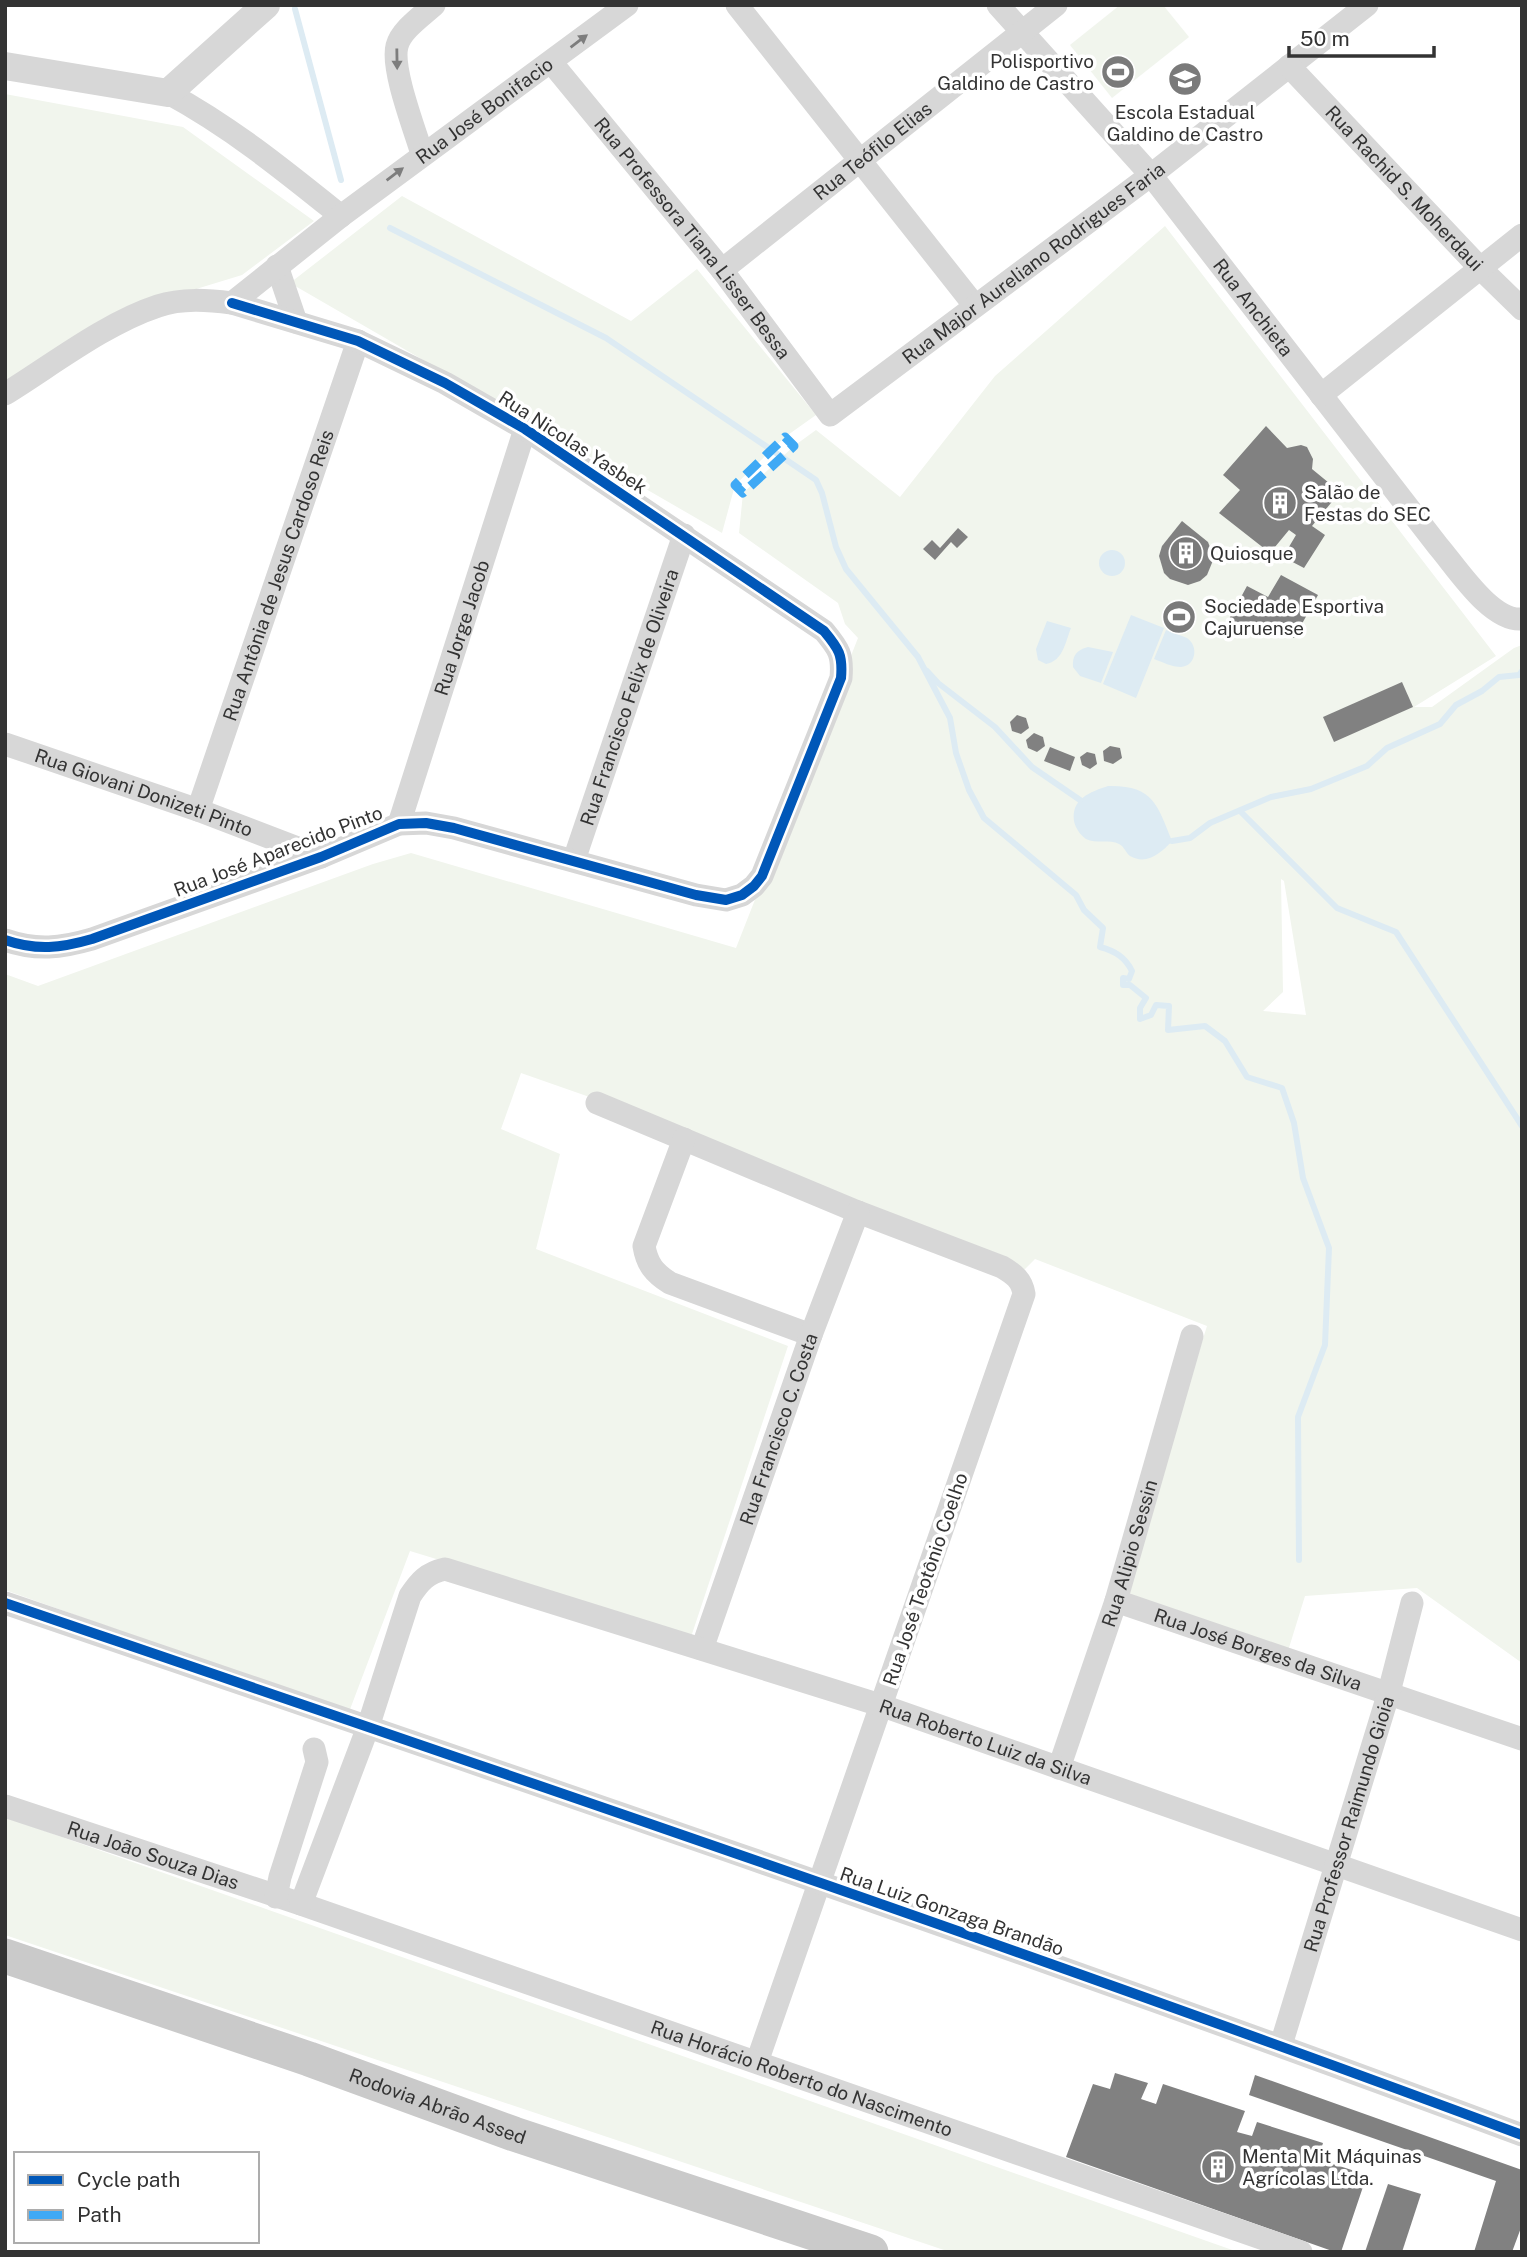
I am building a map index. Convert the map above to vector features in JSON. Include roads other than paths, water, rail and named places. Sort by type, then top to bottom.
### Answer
[{"type":"main road","name":"Rodovia Abrão Assed","points":[[5,1956],[309,2059],[514,2134],[871,2252]]},
{"type":"street","points":[[168,93],[267,5]]},
{"type":"street","points":[[422,154],[397,70],[397,46],[407,31],[434,5]]},
{"type":"street","name":"Rua José Bonifacio","points":[[232,303],[422,154],[627,5]]},
{"type":"street","points":[[737,5],[975,306]]},
{"type":"street","name":"Rua Anchieta","points":[[998,5],[1151,175],[1438,546],[1485,601],[1511,616]]},
{"type":"street","name":"Rua Teófilo Elias","points":[[722,270],[1056,5]]},
{"type":"street","name":"Rua Major Aureliano Rodrigues Faria","points":[[830,415],[1151,175],[1367,5]]},
{"type":"street","name":"Rua Professora Tiana Lisser Bessa","points":[[551,62],[722,270],[830,415]]},
{"type":"street","points":[[5,66],[168,93],[208,114],[244,139],[341,216]]},
{"type":"street","name":"Rua Rachid S. Moherdaui","points":[[1289,66],[1481,270],[1522,309]]},
{"type":"street","points":[[1321,395],[1522,235]]},
{"type":"street","points":[[277,266],[296,322]]},
{"type":"street","name":"Rua Nicolas Yasbek","points":[[5,394],[121,322],[159,306],[187,300],[232,303],[358,341],[445,383],[525,429],[824,631],[837,646],[842,660],[841,678],[762,876]]},
{"type":"street","name":"Rua Antônia de Jesus Cardoso Reis","points":[[198,810],[358,341]]},
{"type":"street","name":"Rua Jorge Jacob","points":[[399,824],[525,429]]},
{"type":"street","name":"Rua Francisco Felix de Oliveira","points":[[575,860],[684,535]]},
{"type":"street","name":"Rua Giovani Donizeti Pinto","points":[[5,744],[198,810],[321,857]]},
{"type":"street","name":"Rua José Aparecido Pinto","points":[[5,940],[42,949],[92,939],[321,857],[399,824],[426,823],[454,828],[696,895],[726,900],[742,895],[762,876]]},
{"type":"street","points":[[597,1103],[859,1212]]},
{"type":"street","points":[[684,1139],[644,1246],[647,1260],[655,1273],[670,1283],[811,1335]]},
{"type":"street","name":"Rua José Teotônio Coelho","points":[[757,2062],[1024,1294],[1023,1284],[1014,1274],[1002,1267],[859,1212]]},
{"type":"street","name":"Rua Francisco C. Costa","points":[[702,1649],[811,1335],[859,1212]]},
{"type":"street","name":"Rua Alipio Sessin","points":[[1059,1768],[1116,1601],[1192,1336]]},
{"type":"street","name":"Rua Roberto Luiz da Silva","points":[[368,1727],[410,1596],[420,1581],[433,1572],[445,1569],[880,1705],[1522,1930]]},
{"type":"street","name":"Rua José Borges da Silva","points":[[1116,1601],[1522,1739]]},
{"type":"street","name":"Rua Luiz Gonzaga Brandão","points":[[5,1603],[1281,2045],[1522,2135]]},
{"type":"street","name":"Rua Professor Raimundo Gioia","points":[[1281,2045],[1389,1692],[1412,1603]]},
{"type":"street","points":[[301,1904],[368,1727]]},
{"type":"street","points":[[276,1897],[317,1762],[314,1749]]},
{"type":"street","name":"Rua João Souza Dias","points":[[5,1805],[301,1904]]},
{"type":"street","name":"Rua Horácio Roberto do Nascimento","points":[[301,1904],[1301,2252]]},
{"type":"waterway","points":[[295,9],[341,180]]},
{"type":"waterway","points":[[390,228],[606,338],[816,480],[836,547],[846,569],[918,657],[950,718],[956,753],[969,790],[984,818],[1076,895],[1084,910],[1103,928],[1100,947],[1119,955],[1132,971],[1129,979],[1123,978],[1123,985],[1130,985],[1146,998],[1140,1008],[1140,1019],[1151,1015],[1156,1005],[1169,1006],[1168,1030],[1205,1026],[1225,1041],[1247,1077],[1282,1088],[1294,1123],[1303,1178],[1329,1248],[1325,1345],[1298,1417],[1299,1560]]},
{"type":"waterway","points":[[927,671],[938,683],[995,727],[1032,767],[1080,800]]},
{"type":"waterway","points":[[1172,841],[1190,838],[1210,823],[1271,797],[1311,789],[1367,766],[1387,748],[1440,724],[1456,705],[1482,691],[1499,677],[1519,675],[1522,671]]},
{"type":"waterway","points":[[1240,811],[1337,908],[1396,932],[1522,1126]]},
{"type":"place","name":"Polisportivo Galdino de Castro","points":[[1118,72]]},
{"type":"place","name":"Escola Estadual Galdino de Castro","points":[[1185,79]]},
{"type":"place","name":"Salão de Festas do SEC","points":[[1280,503]]},
{"type":"place","name":"Quiosque","points":[[1186,553]]},
{"type":"place","name":"Sociedade Esportiva Cajuruense","points":[[1179,617]]},
{"type":"place","name":"Menta Mit Máquinas Agrícolas Ltda.","points":[[1218,2167]]}]
